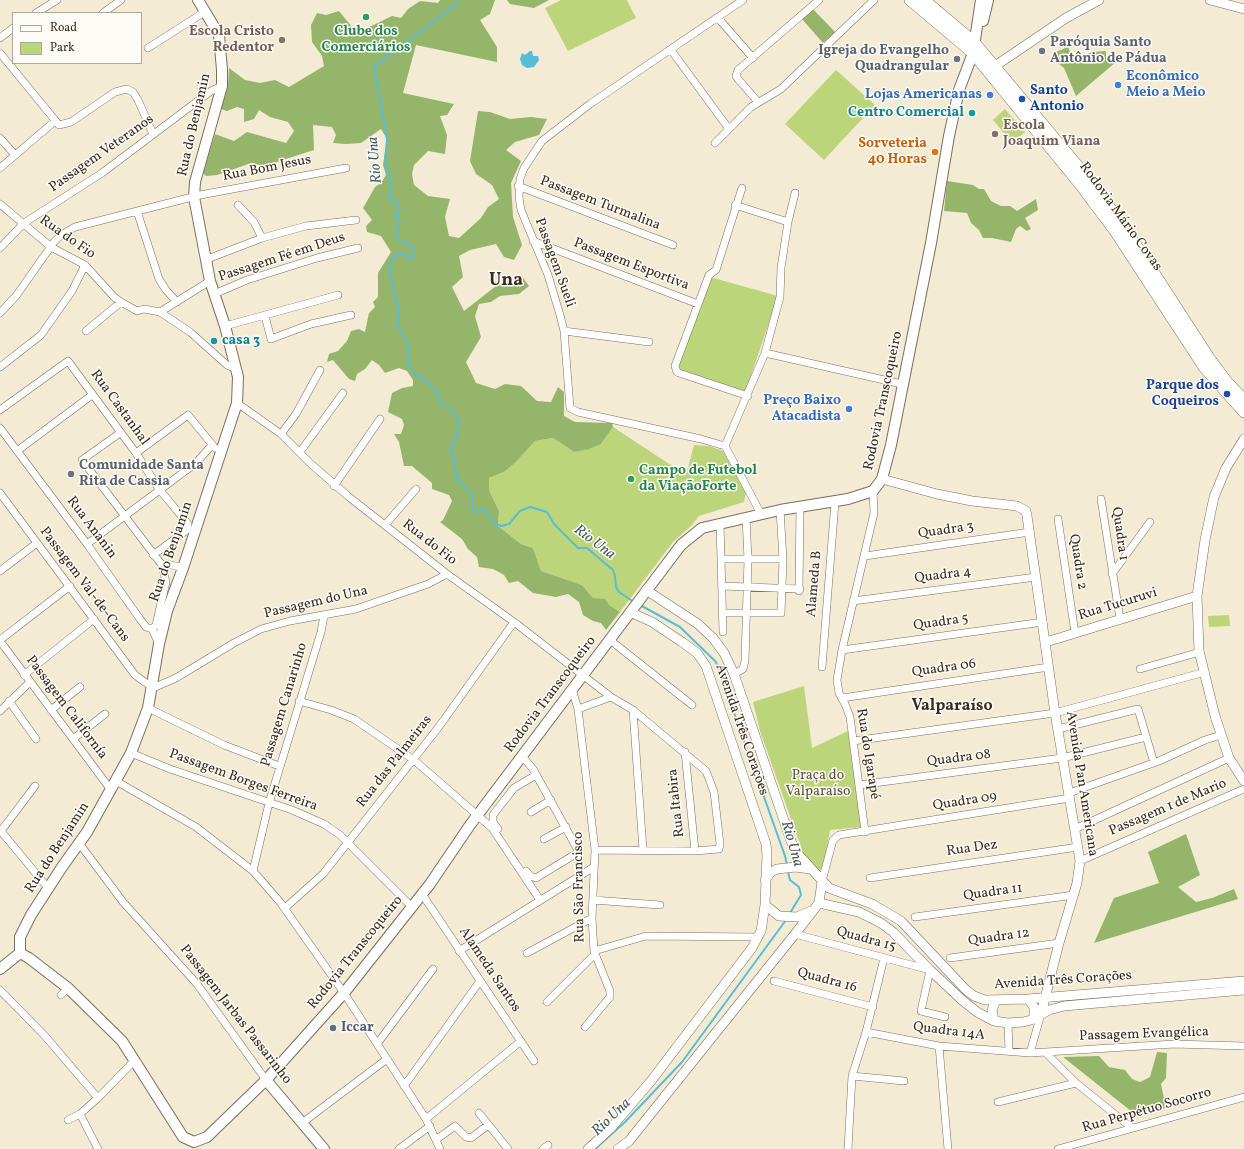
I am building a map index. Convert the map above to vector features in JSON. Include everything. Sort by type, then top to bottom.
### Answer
[{"type":"main road","name":"Rua do Benjamin","points":[[20,953],[20,937],[31,915],[79,843],[114,786],[131,753],[148,708],[153,688],[159,644],[167,611],[184,568],[237,403],[237,377],[225,326],[210,281],[194,197],[195,182],[222,86],[221,42],[215,27],[198,0]]},
{"type":"main road","name":"Rodovia Mário Covas","points":[[910,0],[974,48],[1115,231],[1204,367],[1244,412]]},
{"type":"main road","name":"Rodovia Mário Covas","points":[[924,0],[995,66],[1123,225],[1210,358],[1227,382],[1244,400]]},
{"type":"main road","points":[[974,48],[981,0]]},
{"type":"main road","points":[[974,48],[980,36],[988,0]]},
{"type":"main road","name":"Rodovia Transcoqueiro","points":[[20,953],[29,958],[65,992],[116,1035],[135,1060],[179,1133],[194,1146],[214,1132],[266,1080],[344,993],[411,906],[422,894],[672,554],[702,528],[800,506],[835,502],[862,496],[872,491],[882,479],[891,445],[931,243],[954,109],[974,48]]},
{"type":"main road","points":[[0,969],[20,953]]},
{"type":"main road","name":"Passagem Jarbas Passarinho","points":[[266,1080],[324,1149]]},
{"type":"street","points":[[38,12],[57,0]]},
{"type":"street","points":[[103,12],[121,0]]},
{"type":"street","name":"Passagem Sueli","points":[[725,446],[701,439],[574,411],[569,404],[564,331],[556,299],[521,210],[518,186],[524,168],[542,141],[590,104],[743,0]]},
{"type":"street","points":[[758,102],[736,76],[738,70],[818,0]]},
{"type":"street","points":[[715,143],[742,115],[758,102],[773,96],[782,89],[874,0]]},
{"type":"street","points":[[995,66],[1066,18],[1099,0]]},
{"type":"street","points":[[1210,0],[1244,9]]},
{"type":"street","points":[[148,48],[206,11]]},
{"type":"street","points":[[718,18],[753,58]]},
{"type":"street","points":[[0,38],[12,29]]},
{"type":"street","points":[[671,50],[729,129]]},
{"type":"street","points":[[0,53],[54,121],[59,125],[71,122],[115,92],[127,89],[133,92],[138,100],[154,134]]},
{"type":"street","name":"Passagem Veteranos","points":[[0,248],[24,223],[102,172],[211,91],[222,86]]},
{"type":"street","points":[[0,168],[54,121]]},
{"type":"street","points":[[0,138],[15,155]]},
{"type":"street","name":"Rua Bom Jesus","points":[[0,313],[16,296],[60,236],[84,223],[194,197],[346,168]]},
{"type":"street","name":"Passagem Turmalina","points":[[518,186],[673,246]]},
{"type":"street","name":"Passagem Esportiva","points":[[742,188],[735,205],[716,270],[709,275],[675,366],[675,370],[679,373],[748,396]]},
{"type":"street","points":[[761,514],[725,446],[766,353],[780,297],[781,268],[788,222],[795,194]]},
{"type":"street","name":"Rua do Fio","points":[[0,204],[51,247],[85,265],[114,297],[121,302],[138,311],[144,309],[160,312],[190,332],[227,365],[237,377]]},
{"type":"street","points":[[238,205],[254,222],[262,238]]},
{"type":"street","points":[[735,205],[788,222]]},
{"type":"street","points":[[137,211],[159,279],[166,290],[177,302]]},
{"type":"street","points":[[206,260],[262,238],[322,223],[356,220]]},
{"type":"street","name":"Passagem Esportiva","points":[[533,241],[698,304]]},
{"type":"street","name":"Passagem Fé em Deus","points":[[214,294],[247,280],[317,258],[358,248]]},
{"type":"street","points":[[0,367],[41,335],[72,292],[85,265]]},
{"type":"street","points":[[160,312],[210,281]]},
{"type":"street","points":[[225,326],[338,295]]},
{"type":"street","points":[[86,331],[121,302]]},
{"type":"street","points":[[265,316],[271,339],[311,324],[351,315]]},
{"type":"street","points":[[564,331],[650,342]]},
{"type":"street","points":[[766,353],[902,384]]},
{"type":"street","name":"Rua Castanhal","points":[[0,410],[68,361],[136,453],[159,489],[188,524],[187,530],[153,555]]},
{"type":"street","points":[[281,434],[294,418],[320,370]]},
{"type":"street","points":[[300,452],[343,392]]},
{"type":"street","points":[[17,451],[92,395]]},
{"type":"street","name":"Rua do Fio","points":[[237,403],[281,434],[334,486],[447,574],[514,622],[610,697],[634,710],[706,771],[714,792],[720,844],[719,849],[695,851]]},
{"type":"street","points":[[136,453],[188,414],[212,445],[221,452]]},
{"type":"street","points":[[334,486],[380,420]]},
{"type":"street","name":"Rua Ananin","points":[[0,428],[87,544],[146,627],[152,629],[159,644]]},
{"type":"street","points":[[120,433],[82,460],[162,565],[166,582],[156,625],[152,629]]},
{"type":"street","points":[[1244,439],[1226,468],[1214,497],[1205,540],[1198,596],[1200,652],[1204,672],[1221,735],[1229,758],[1241,772],[1244,781]]},
{"type":"street","points":[[87,544],[124,515],[196,463],[212,445]]},
{"type":"street","name":"Avenida Pan Americana","points":[[882,479],[937,494],[972,501],[1017,506],[1026,511],[1055,713],[1066,757],[1080,861],[1080,872],[1074,895],[1055,944],[1045,997],[1038,1016],[1030,1052]]},
{"type":"street","points":[[385,525],[416,489]]},
{"type":"street","name":"Rua do Igarapé","points":[[865,832],[848,710],[837,687],[837,680],[842,650],[874,513],[872,491]]},
{"type":"street","name":"Passagem Val-de-Cans","points":[[1,498],[70,586],[135,675],[153,688]]},
{"type":"street","name":"Quadra 1","points":[[1101,499],[1120,619]]},
{"type":"street","name":"Alameda B","points":[[822,667],[835,502]]},
{"type":"street","points":[[722,586],[747,586],[800,590],[800,506]]},
{"type":"street","points":[[723,613],[781,613],[783,559],[780,510]]},
{"type":"street","points":[[734,674],[743,669],[745,661],[748,559],[746,517]]},
{"type":"street","name":"Quadra 2","points":[[1058,519],[1075,633]]},
{"type":"street","name":"Quadra 1","points":[[1112,574],[1150,522]]},
{"type":"street","points":[[720,523],[723,632]]},
{"type":"street","name":"Quadra 3","points":[[865,556],[1030,532]]},
{"type":"street","points":[[0,570],[37,543]]},
{"type":"street","points":[[722,559],[783,559]]},
{"type":"street","points":[[162,565],[168,564],[184,568]]},
{"type":"street","name":"Passagem do Una","points":[[153,688],[176,678],[234,643],[261,629],[290,621],[324,616],[378,602],[428,584],[447,574]]},
{"type":"street","name":"Quadra 4","points":[[853,601],[1036,577]]},
{"type":"street","points":[[0,640],[70,586]]},
{"type":"street","name":"Avenida Três Corações","points":[[645,592],[698,624],[724,653],[734,674],[796,852],[810,869],[826,884],[888,912],[910,929],[966,990],[980,999],[1028,999],[1244,981]]},
{"type":"street","name":"Rua Tucuruvi","points":[[1046,642],[1198,596]]},
{"type":"street","name":"Avenida Três Corações","points":[[631,611],[652,622],[682,642],[697,653],[706,666],[766,844],[767,855],[765,880]]},
{"type":"street","name":"Passagem Canarinho","points":[[253,871],[279,766],[321,632],[324,616]]},
{"type":"street","points":[[24,675],[94,619]]},
{"type":"street","name":"Rua das Palmeiras","points":[[285,908],[323,874],[348,843],[414,760],[514,622]]},
{"type":"street","name":"Quadra 5","points":[[842,650],[1043,622]]},
{"type":"street","name":"Passagem Californía","points":[[0,640],[24,675],[73,739],[114,786]]},
{"type":"street","points":[[610,640],[692,705]]},
{"type":"street","points":[[1140,669],[1200,652]]},
{"type":"street","name":"Quadra 06","points":[[842,698],[1049,667]]},
{"type":"street","points":[[853,741],[1055,713],[1204,672]]},
{"type":"street","points":[[0,711],[30,682]]},
{"type":"street","points":[[51,710],[80,687]]},
{"type":"street","name":"Rua São Francisco","points":[[572,689],[578,709],[595,850],[592,918],[594,953],[609,986],[610,997],[585,1027]]},
{"type":"street","points":[[578,709],[610,697]]},
{"type":"street","points":[[9,701],[36,739]]},
{"type":"street","points":[[299,702],[331,710],[354,719],[414,760],[492,828],[540,900]]},
{"type":"street","points":[[148,708],[224,745],[279,766]]},
{"type":"street","points":[[1058,729],[1135,708],[1139,711],[1154,763]]},
{"type":"street","points":[[634,710],[643,850]]},
{"type":"street","points":[[73,739],[105,714]]},
{"type":"street","name":"Quadra 09","points":[[865,832],[1071,794],[1154,763],[1205,740],[1221,735]]},
{"type":"street","name":"Quadra 08","points":[[859,785],[1066,757],[1146,737]]},
{"type":"street","name":"Rua Itabira","points":[[685,752],[695,851]]},
{"type":"street","name":"Passagem Borges Ferreira","points":[[131,753],[170,769],[306,815],[324,824],[348,843],[411,906]]},
{"type":"street","points":[[522,756],[536,775],[566,826],[579,852],[536,878],[530,876],[492,818],[514,788],[536,775]]},
{"type":"street","points":[[1076,829],[1229,758]]},
{"type":"street","points":[[35,786],[0,830],[48,888]]},
{"type":"street","points":[[114,786],[196,826],[253,871],[285,908],[344,993],[426,1119],[437,1139],[440,1149]]},
{"type":"street","name":"Passagem 1 de Mario","points":[[1080,861],[1244,789]]},
{"type":"street","points":[[531,812],[550,800]]},
{"type":"street","points":[[544,839],[566,826]]},
{"type":"street","points":[[765,905],[779,916],[797,917],[813,910],[823,903],[835,837],[865,832]]},
{"type":"street","name":"Passagem Jarbas Passarinho","points":[[79,843],[123,902],[197,984],[266,1080]]},
{"type":"street","name":"Rua Dez","points":[[870,878],[1078,847]]},
{"type":"street","points":[[595,850],[695,851]]},
{"type":"street","points":[[459,951],[594,867]]},
{"type":"street","points":[[588,1149],[610,1129],[651,1080],[742,962],[761,931],[765,905],[765,880],[771,872],[777,869],[796,867],[810,869]]},
{"type":"street","name":"Alameda Santos","points":[[422,894],[534,1061]]},
{"type":"street","name":"Quadra 11","points":[[914,918],[1074,895]]},
{"type":"street","points":[[593,900],[660,905]]},
{"type":"street","name":"Avenida Três Corações","points":[[823,903],[859,912],[881,923],[893,932],[930,970],[977,1012],[994,1021],[1008,1023],[1023,1022],[1064,1006],[1244,990]]},
{"type":"street","points":[[618,1149],[629,1140],[813,910]]},
{"type":"street","points":[[527,953],[592,918]]},
{"type":"street","name":"Quadra 15","points":[[795,934],[930,970]]},
{"type":"street","points":[[547,1002],[594,953],[646,936],[758,937]]},
{"type":"street","name":"Quadra 12","points":[[950,958],[1055,944]]},
{"type":"street","points":[[848,1149],[852,1076],[873,1007],[884,958]]},
{"type":"street","points":[[377,1044],[434,969]]},
{"type":"street","points":[[930,970],[922,1011],[945,1017]]},
{"type":"street","points":[[404,1086],[480,981]]},
{"type":"street","name":"Quadra 16","points":[[774,981],[873,1007]]},
{"type":"street","points":[[0,990],[45,1036],[98,1098]]},
{"type":"street","points":[[1028,999],[1038,1016]]},
{"type":"street","points":[[994,1021],[992,1010],[996,1000]]},
{"type":"street","points":[[1008,1023],[1009,1051]]},
{"type":"street","name":"Quadra 14A","points":[[866,1032],[939,1046],[1030,1052]]},
{"type":"street","points":[[426,1119],[521,1041]]},
{"type":"street","name":"Passagem Evangélica","points":[[1030,1052],[1174,1044],[1244,1046]]},
{"type":"street","points":[[939,1046],[948,1149]]},
{"type":"street","points":[[1046,1052],[1076,1084],[1132,1128]]},
{"type":"street","points":[[302,1123],[387,1059]]},
{"type":"street","points":[[68,1120],[80,1114],[98,1098],[135,1060]]},
{"type":"street","points":[[852,1076],[904,1081]]},
{"type":"street","points":[[998,1102],[1076,1084]]},
{"type":"street","name":"Rua Perpétuo Socorro","points":[[1058,1149],[1244,1097]]},
{"type":"street","points":[[479,1113],[508,1149]]},
{"type":"street","points":[[80,1114],[98,1149]]},
{"type":"street","points":[[437,1139],[455,1126],[466,1137],[472,1138],[488,1125]]},
{"type":"street","points":[[399,1149],[430,1126]]},
{"type":"green space","points":[[440,0],[495,0],[490,14],[480,20],[497,47],[497,62],[416,45],[403,93],[454,104],[447,115],[440,116],[447,135],[445,154],[428,151],[414,165],[412,174],[414,185],[428,196],[450,199],[445,217],[449,236],[459,238],[481,218],[488,207],[499,199],[492,185],[476,174],[470,161],[478,111],[490,112],[510,119],[531,117],[547,119],[539,135],[515,142],[506,150],[521,161],[511,183],[513,217],[522,245],[514,260],[504,257],[496,244],[470,250],[459,256],[463,277],[452,287],[464,311],[496,286],[521,275],[529,286],[519,294],[500,296],[491,302],[479,304],[475,316],[481,337],[466,362],[476,383],[495,389],[505,384],[521,386],[537,401],[551,402],[558,387],[564,392],[564,416],[575,422],[612,423],[613,427],[601,444],[589,449],[574,452],[553,438],[535,441],[515,463],[504,472],[489,478],[489,490],[499,511],[498,526],[521,544],[533,548],[541,571],[582,585],[593,598],[605,599],[609,605],[620,612],[606,630],[601,623],[593,621],[583,615],[579,602],[568,594],[556,597],[533,593],[518,581],[509,583],[504,575],[493,569],[479,567],[477,557],[468,549],[462,539],[440,522],[443,520],[452,501],[449,495],[432,489],[432,483],[412,466],[404,466],[399,442],[394,434],[401,434],[404,425],[402,419],[388,412],[392,393],[402,388],[413,386],[413,380],[407,371],[399,368],[385,373],[379,365],[372,360],[365,369],[357,374],[355,381],[349,379],[333,360],[327,362],[329,354],[338,351],[347,341],[351,331],[359,329],[365,332],[369,313],[375,307],[373,302],[378,297],[378,273],[391,252],[381,236],[367,232],[366,226],[372,220],[363,208],[375,187],[381,183],[386,175],[383,165],[387,139],[381,129],[361,143],[346,144],[333,143],[336,135],[332,127],[313,125],[314,150],[264,166],[251,163],[217,175],[206,176],[203,173],[215,134],[234,141],[247,132],[286,143],[294,131],[288,122],[270,117],[259,110],[254,119],[244,122],[244,109],[237,107],[227,111],[221,109],[228,85],[229,68],[245,80],[260,83],[275,80],[289,87],[324,66],[322,56],[312,42],[311,25],[317,13],[326,15],[339,11],[357,33],[392,16],[401,18],[408,9],[420,1],[438,3]]},
{"type":"green space","points":[[507,0],[549,0],[534,8],[510,4]]},
{"type":"green space","points":[[561,0],[627,0],[636,18],[568,51],[545,8]]},
{"type":"green space","points":[[812,8],[835,32],[823,43],[801,18]]},
{"type":"green space","points":[[1068,47],[1072,56],[1078,57],[1093,52],[1106,51],[1106,57],[1116,62],[1076,96],[1064,68],[1051,57],[1056,52]]},
{"type":"green space","points":[[836,70],[875,105],[824,160],[785,124]]},
{"type":"green space","points":[[1005,109],[1025,132],[1012,143],[993,120]]},
{"type":"green space","points":[[947,181],[973,185],[979,189],[984,189],[991,201],[1001,206],[1010,206],[1017,211],[1036,199],[1038,210],[1025,218],[1031,229],[1027,231],[1020,226],[1016,229],[1011,242],[992,238],[983,238],[979,230],[971,223],[967,213],[944,211]]},
{"type":"green space","points":[[710,277],[778,296],[745,393],[677,371]]},
{"type":"green space","points":[[613,427],[686,475],[694,445],[709,446],[723,451],[746,492],[744,502],[699,516],[691,526],[673,542],[620,612],[608,605],[605,600],[593,598],[582,585],[541,571],[533,548],[521,544],[498,526],[499,511],[489,490],[489,478],[504,472],[515,463],[535,441],[553,438],[574,452],[601,444]]},
{"type":"green space","points":[[1229,615],[1230,626],[1209,627],[1208,616]]},
{"type":"green space","name":"Praça do Valparaíso","points":[[804,686],[812,748],[848,731],[861,827],[830,830],[823,869],[818,870],[803,853],[760,731],[753,702]]},
{"type":"green space","points":[[1186,834],[1200,875],[1178,887],[1196,902],[1212,898],[1234,889],[1238,899],[1094,943],[1114,898],[1159,883],[1148,852]]},
{"type":"green space","points":[[1157,1052],[1167,1053],[1166,1078],[1161,1084],[1166,1108],[1136,1115],[1063,1057],[1099,1056],[1109,1067],[1125,1070],[1132,1079],[1140,1082],[1150,1077]]},
{"type":"water","points":[[532,51],[533,56],[538,56],[539,60],[534,67],[527,68],[522,65],[520,59],[522,53],[525,55]]},
{"type":"waterway","name":"Rio Una","points":[[458,0],[458,3],[374,67],[387,139],[385,161],[390,179],[390,198],[391,201],[399,203],[398,212],[395,214],[400,223],[396,232],[397,238],[401,242],[408,244],[412,248],[413,253],[413,257],[409,259],[404,254],[397,254],[389,267],[399,315],[397,326],[408,342],[408,364],[415,375],[426,380],[435,389],[441,403],[451,409],[459,421],[457,436],[451,449],[458,481],[472,494],[472,508],[477,512],[484,509],[495,524],[502,526],[509,524],[520,511],[530,507],[547,512],[554,524],[578,548],[587,548],[613,570],[616,587],[619,592],[634,602]]},
{"type":"waterway","name":"Rio Una","points":[[640,605],[680,627],[716,662],[787,865]]},
{"type":"waterway","name":"Rio Una","points":[[788,872],[790,880],[799,887],[801,895],[790,913]]},
{"type":"waterway","name":"Rio Una","points":[[595,1149],[625,1122],[682,1062],[786,920]]},
{"type":"place","name":"Clube dos Comerciários","points":[[366,17]]},
{"type":"place","name":"Escola Cristo Redentor","points":[[282,40]]},
{"type":"place","name":"Paróquia Santo Antônio de Pádua","points":[[1042,51]]},
{"type":"place","name":"Igreja do Evangelho Quadrangular","points":[[957,59]]},
{"type":"place","name":"Econômico Meio a Meio","points":[[1118,85]]},
{"type":"place","name":"Lojas Americanas","points":[[990,95]]},
{"type":"place","name":"Santo Antonio","points":[[1022,99]]},
{"type":"place","name":"Centro Comercial","points":[[972,113]]},
{"type":"place","name":"Escola Joaquim Viana","points":[[995,134]]},
{"type":"place","name":"Sorveteria 40 Horas","points":[[935,152]]},
{"type":"place","name":"casa 3","points":[[214,341]]},
{"type":"place","name":"Parque dos Coqueiros","points":[[1227,394]]},
{"type":"place","name":"Preço Baixo Atacadista","points":[[849,409]]},
{"type":"place","name":"Comunidade Santa Rita de Cassia","points":[[71,474]]},
{"type":"place","name":"Campo de Futebol da ViaçãoForte","points":[[631,479]]},
{"type":"place","name":"Iccar","points":[[333,1028]]},
{"type":"district","name":"Una","points":[[506,282]]},
{"type":"district","name":"Valparaíso","points":[[952,707]]}]
